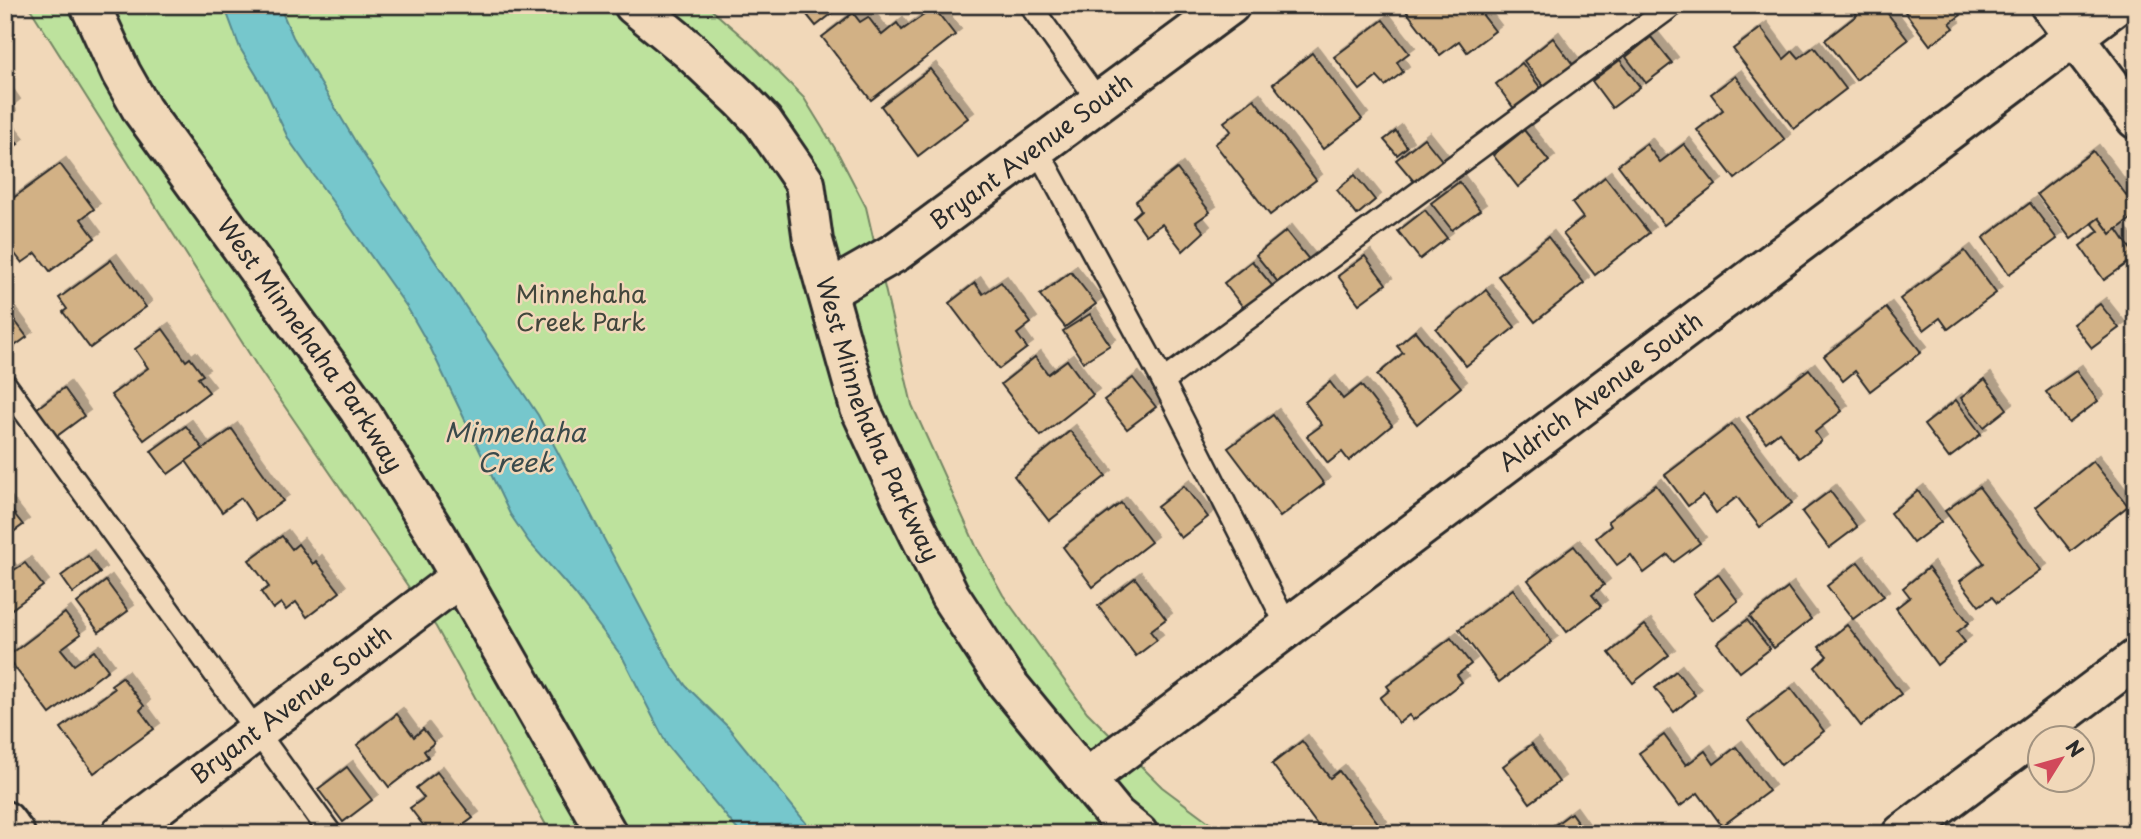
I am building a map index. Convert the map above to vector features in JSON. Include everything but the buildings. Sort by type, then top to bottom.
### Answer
[{"type":"street","name":"West Minnehaha Parkway","points":[[90,5],[121,73],[142,110],[358,408],[460,577],[607,834]]},
{"type":"street","name":"West Minnehaha Parkway","points":[[635,5],[743,100],[785,152],[805,183],[813,241],[860,408],[950,596],[1007,683],[1116,816],[1139,834]]},
{"type":"street","name":"Bryant Avenue South","points":[[828,291],[876,266],[1230,5]]},
{"type":"street","points":[[2050,5],[2136,119]]},
{"type":"street","name":"Aldrich Avenue South","points":[[1086,779],[2116,5]]},
{"type":"street","name":"Bryant Avenue South","points":[[121,834],[257,728],[460,577]]},
{"type":"street","points":[[1902,834],[2136,659]]},
{"type":"street","points":[[5,821],[15,834]]},
{"type":"lane","points":[[1030,5],[1100,103]]},
{"type":"lane","points":[[1163,381],[1673,5]]},
{"type":"lane","points":[[1037,149],[1163,381],[1287,626]]},
{"type":"lane","points":[[5,384],[257,728],[331,834]]},
{"type":"green space","name":"Minnehaha Creek Park","points":[[28,5],[706,5],[753,46],[804,98],[839,155],[866,207],[912,405],[976,546],[1003,595],[1087,712],[1162,787],[1225,834],[551,834],[436,627],[259,369]]},
{"type":"water","name":"Minnehaha Creek","points":[[224,5],[279,5],[293,37],[358,146],[538,415],[671,665],[686,686],[728,727],[815,834],[741,834],[667,745],[623,658],[575,594],[529,542],[510,514],[431,349],[407,307],[289,140],[266,91],[240,48]]}]
